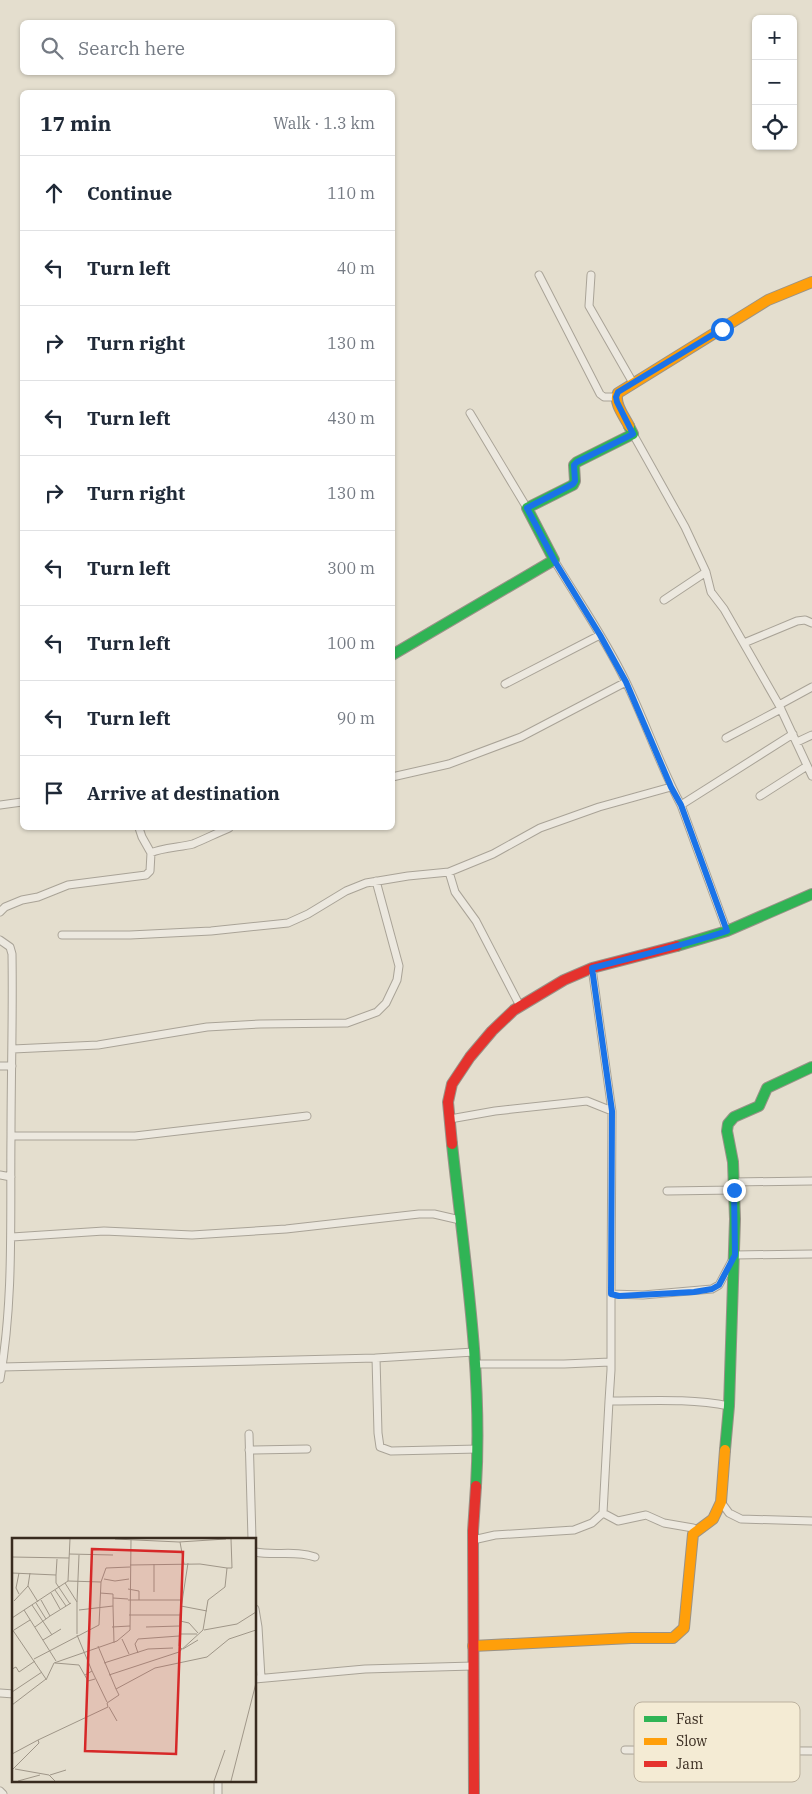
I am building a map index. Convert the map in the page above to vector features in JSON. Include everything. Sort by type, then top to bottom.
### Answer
[{"type":"street","points":[[538,275],[600,394],[604,397],[616,397]]},
{"type":"street","points":[[591,275],[589,306],[633,383]]},
{"type":"street","points":[[616,397],[618,392],[768,300],[812,282]]},
{"type":"street","points":[[616,397],[633,434],[685,527],[706,572],[711,592],[724,609],[780,707],[812,776]]},
{"type":"street","points":[[470,412],[626,682],[671,787],[681,805],[727,931]]},
{"type":"street","points":[[527,508],[573,484],[575,481],[574,465],[577,462],[633,434]]},
{"type":"street","points":[[395,654],[554,560]]},
{"type":"street","points":[[664,600],[706,572]]},
{"type":"street","points":[[744,643],[797,621],[805,620],[812,623]]},
{"type":"street","points":[[505,684],[600,635]]},
{"type":"street","points":[[395,775],[449,764],[521,737],[626,682]]},
{"type":"street","points":[[726,738],[812,687]]},
{"type":"street","points":[[681,805],[793,734]]},
{"type":"street","points":[[797,742],[812,735]]},
{"type":"street","points":[[760,796],[807,766]]},
{"type":"street","points":[[62,935],[130,935],[288,923],[308,914],[346,891],[376,881],[449,872],[493,854],[540,828],[599,807],[671,787]]},
{"type":"street","points":[[0,805],[20,802]]},
{"type":"street","points":[[0,912],[5,907],[22,900],[38,897],[68,884],[146,875],[150,871],[151,853],[140,830]]},
{"type":"street","points":[[151,853],[194,843],[224,830]]},
{"type":"street","points":[[449,872],[455,892],[476,921],[520,1006]]},
{"type":"street","points":[[13,1049],[98,1045],[207,1028],[260,1024],[347,1023],[377,1012],[386,1003],[399,973],[400,966],[376,881]]},
{"type":"street","points":[[474,1794],[473,1540],[478,1449],[474,1352],[448,1102],[452,1084],[492,1031],[514,1010],[564,980],[592,968],[688,944],[727,931],[812,894]]},
{"type":"street","points":[[0,940],[10,947],[12,954],[13,1049],[11,1136],[12,1237],[8,1311],[0,1379]]},
{"type":"street","points":[[473,1540],[495,1534],[574,1530],[592,1523],[603,1514],[611,1370],[612,1111],[592,968]]},
{"type":"street","points":[[0,1066],[12,1066]]},
{"type":"street","points":[[694,1534],[714,1519],[721,1502],[729,1406],[735,1255],[733,1162],[726,1131],[731,1120],[759,1106],[766,1088],[812,1067]]},
{"type":"street","points":[[450,1119],[495,1111],[587,1100],[612,1111]]},
{"type":"street","points":[[11,1136],[135,1136],[307,1116]]},
{"type":"street","points":[[0,1175],[11,1177]]},
{"type":"street","points":[[667,1192],[812,1181]]},
{"type":"street","points":[[12,1237],[104,1231],[192,1235],[286,1229],[419,1214],[434,1214],[460,1220]]},
{"type":"street","points":[[735,1255],[812,1254]]},
{"type":"street","points":[[611,1294],[653,1294],[712,1289],[719,1285],[735,1255]]},
{"type":"street","points":[[0,1309],[8,1311]]},
{"type":"street","points":[[2,1367],[376,1358],[474,1352]]},
{"type":"street","points":[[376,1358],[380,1447],[392,1451],[478,1449]]},
{"type":"street","points":[[475,1364],[610,1362]]},
{"type":"street","points":[[609,1401],[677,1400],[729,1406]]},
{"type":"street","points":[[249,1434],[252,1538]]},
{"type":"street","points":[[249,1450],[307,1449]]},
{"type":"street","points":[[721,1502],[729,1513],[741,1519],[812,1521]]},
{"type":"street","points":[[473,1646],[631,1638],[673,1638],[684,1628],[694,1534],[693,1528],[664,1523],[646,1516],[618,1521],[603,1514]]},
{"type":"street","points":[[256,1552],[307,1554],[315,1557]]},
{"type":"street","points":[[256,1615],[258,1627],[258,1679],[364,1669],[473,1666]]},
{"type":"street","points":[[625,1750],[634,1750]]},
{"type":"street","points":[[0,1791],[3,1794]]},
{"type":"traffic: fast","points":[[395,653],[554,560],[527,508],[573,485],[575,481],[574,465],[633,434],[629,426]]},
{"type":"traffic: fast","points":[[677,946],[727,931],[812,894]]},
{"type":"traffic: fast","points":[[725,1450],[729,1406],[735,1219],[733,1162],[727,1131],[728,1124],[734,1117],[759,1106],[767,1088],[812,1067]]},
{"type":"traffic: fast","points":[[452,1144],[475,1357],[477,1400],[476,1486]]},
{"type":"traffic: slow","points":[[629,426],[618,405],[618,393],[768,300],[812,282]]},
{"type":"traffic: slow","points":[[473,1646],[631,1638],[673,1638],[684,1628],[693,1534],[713,1519],[721,1502],[725,1450]]},
{"type":"traffic: jam","points":[[452,1144],[448,1102],[452,1084],[470,1057],[492,1031],[514,1010],[564,980],[592,968],[677,946]]},
{"type":"traffic: jam","points":[[474,1794],[473,1531],[476,1486]]},
{"type":"route","points":[[722,329],[618,392],[617,402],[633,434],[577,462],[574,465],[575,481],[573,484],[527,508],[554,560],[626,682],[671,787],[681,805],[727,931],[688,944],[592,968],[612,1111],[611,1294],[619,1296],[694,1292],[712,1289],[719,1285],[735,1255],[734,1190]]}]
